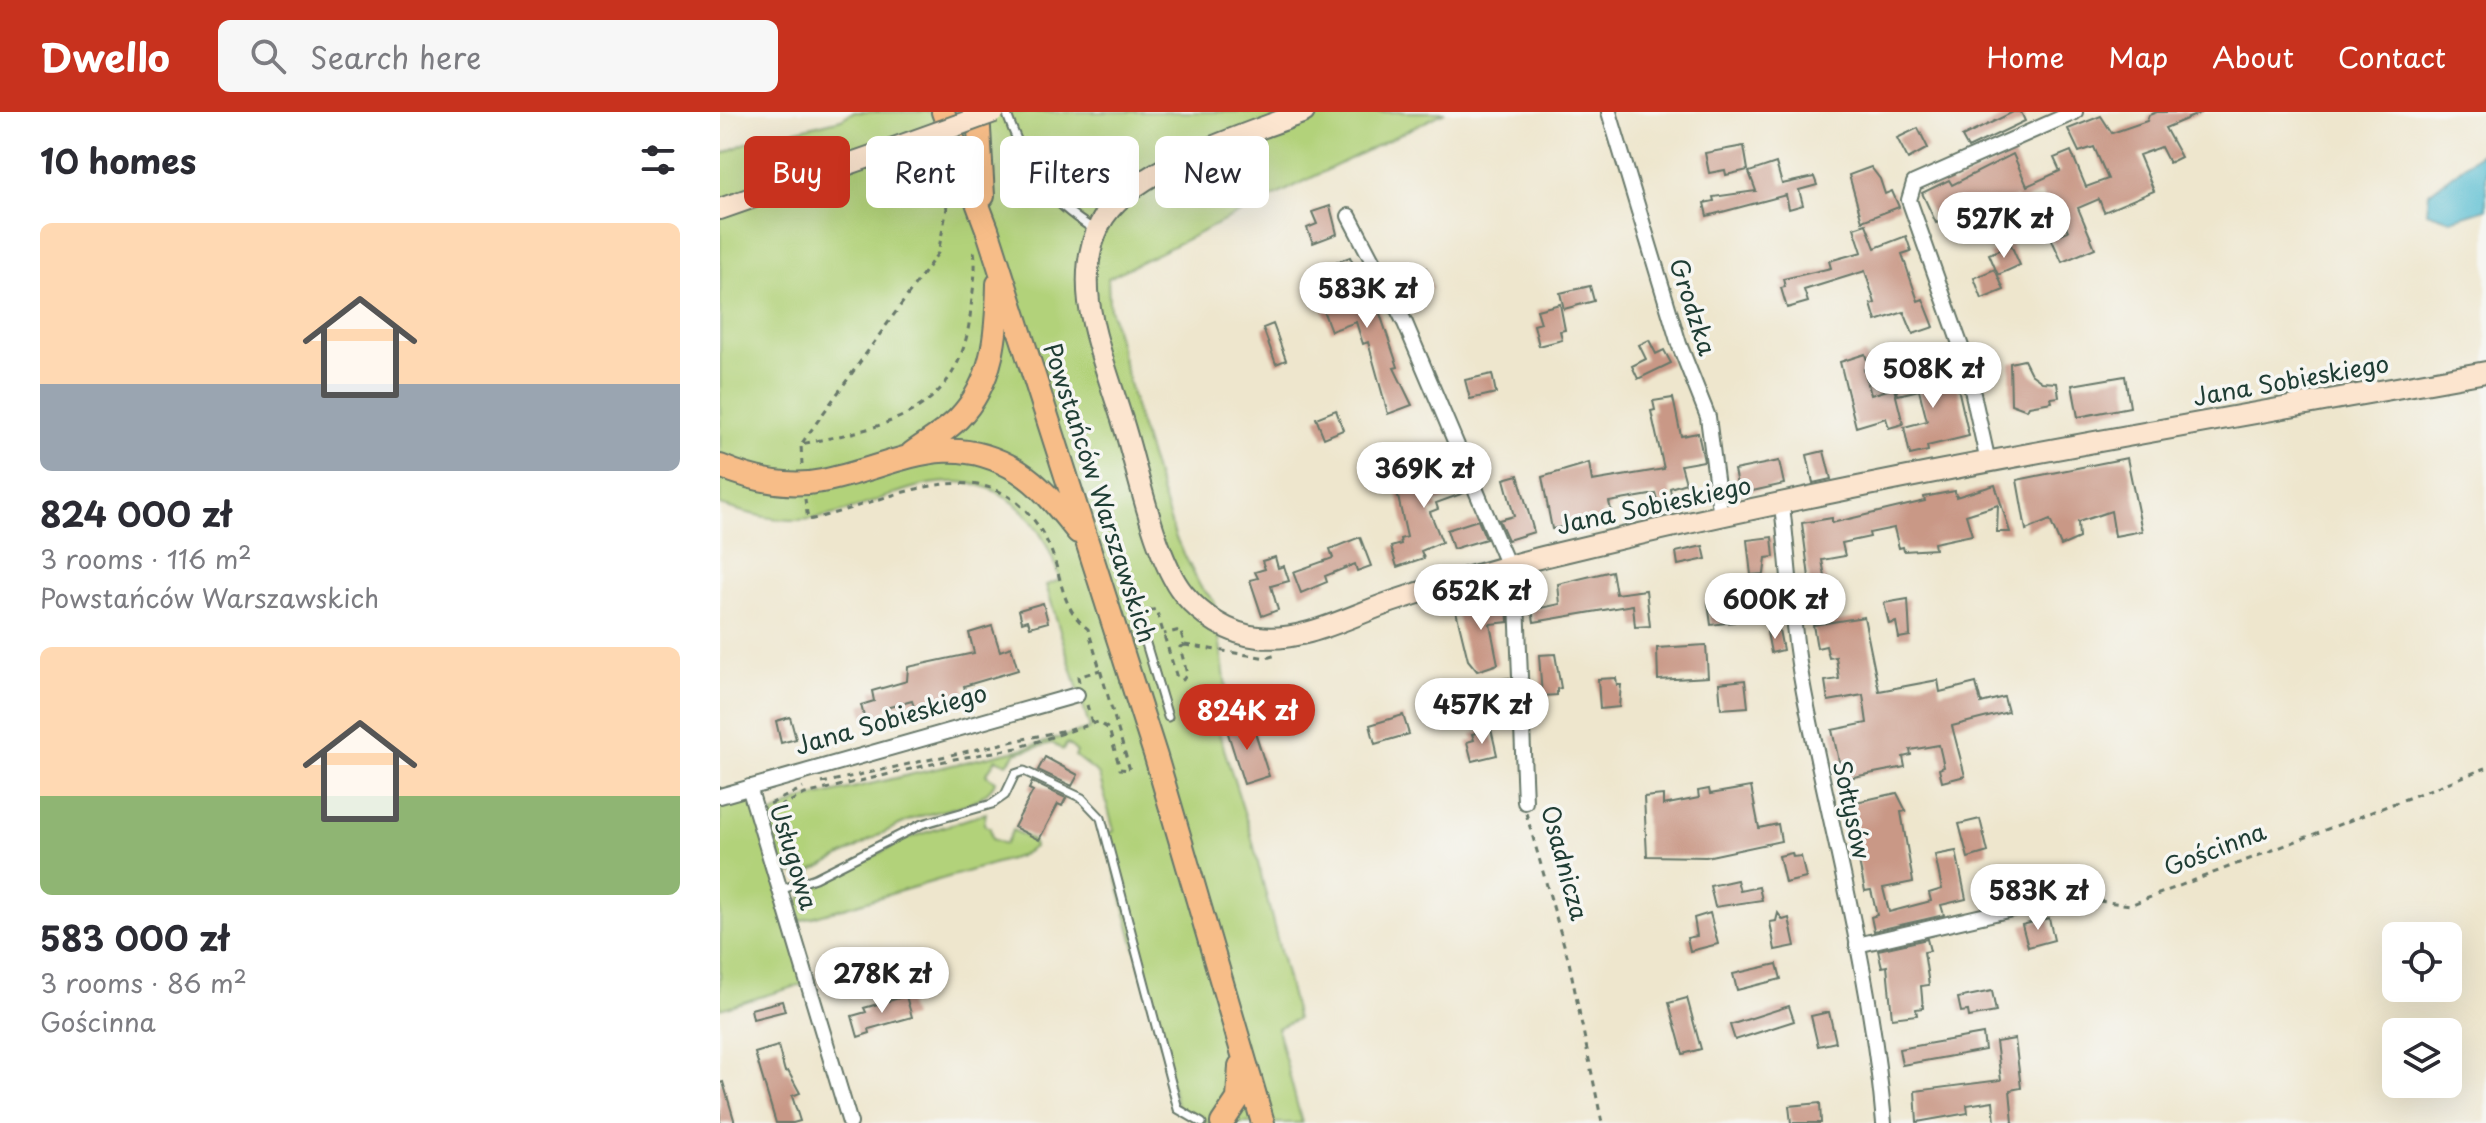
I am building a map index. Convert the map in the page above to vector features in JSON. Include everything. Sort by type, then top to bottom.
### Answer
[{"type":"main road","name":"Powstańców Warszawskich","points":[[943,112],[987,229],[1156,757],[1263,1123]]},
{"type":"main road","points":[[978,112],[987,229]]},
{"type":"main road","points":[[720,466],[762,481],[800,483],[847,475],[911,453],[957,420],[977,393],[991,362],[996,335],[998,264]]},
{"type":"main road","points":[[911,453],[964,452],[1016,470],[1046,495],[1087,543]]},
{"type":"main road","points":[[1222,1123],[1238,1099],[1239,1041]]},
{"type":"street","points":[[720,209],[994,112]]},
{"type":"street","name":"Jana Sobieskiego","points":[[1304,112],[1150,176],[1118,199],[1097,231],[1088,272],[1093,320],[1169,570],[1197,608],[1231,631],[1269,638],[1313,630],[1508,566],[1721,518],[1988,462],[2486,372]]},
{"type":"street","name":"Grodzka","points":[[1609,112],[1679,344],[1708,417],[1721,518]]},
{"type":"street","points":[[1988,462],[1965,358],[1909,200],[1914,183],[2075,112]]},
{"type":"street","name":"Osadnicza","points":[[1349,216],[1405,323],[1519,587],[1525,802]]},
{"type":"street","name":"Sołtysów","points":[[1782,505],[1792,615],[1804,689],[1857,945],[1879,1067],[1884,1123]]},
{"type":"street","name":"Jana Sobieskiego","points":[[720,796],[1080,694]]},
{"type":"street","name":"Usługowa","points":[[749,787],[762,806],[780,890],[850,1123]]},
{"type":"street","points":[[1857,945],[2064,897]]},
{"type":"lane","points":[[1006,112],[1021,152],[1040,186],[1070,215],[1097,231]]},
{"type":"lane","points":[[1130,590],[1168,717]]},
{"type":"lane","points":[[780,890],[815,878],[922,824],[992,804],[1005,795],[1015,774],[1024,771],[1082,798],[1101,818],[1178,1109],[1202,1123]]},
{"type":"path","points":[[802,465],[801,444],[938,253],[947,208]]},
{"type":"path","points":[[801,444],[894,420],[923,404],[943,386],[965,352],[974,249]]},
{"type":"path","points":[[762,806],[772,811],[805,794],[949,760],[1017,748],[1092,723],[1104,724],[1109,729],[1120,769],[1122,772],[1130,770],[1090,628],[1071,616],[1045,538],[1019,505],[1004,495],[971,483],[942,482],[808,520],[805,499]]},
{"type":"path","points":[[1149,611],[1156,609],[1179,680],[1187,678],[1180,647],[1185,645],[1267,658]]},
{"type":"path","points":[[1164,634],[1180,630],[1185,645]]},
{"type":"path","points":[[1080,676],[1100,670]]},
{"type":"path","points":[[1080,694],[1092,723]]},
{"type":"path","points":[[762,806],[803,788],[940,755],[1079,727]]},
{"type":"path","name":"Gościnna","points":[[2064,897],[2130,905],[2486,768]]},
{"type":"path","name":"Osadnicza","points":[[1525,802],[1527,824],[1569,962],[1602,1123]]},
{"type":"green space","points":[[853,112],[1445,112],[1269,199],[1269,136],[1155,136],[1155,208],[1250,208],[1108,278],[1109,304],[1138,418],[1175,536],[1200,586],[1214,601],[1226,687],[1208,698],[1250,831],[1297,1019],[1277,1028],[1302,1123],[1202,1123],[1178,1109],[1105,834],[1114,831],[1099,775],[1075,756],[1077,752],[1067,743],[1063,750],[1052,743],[1016,753],[1007,764],[996,759],[986,775],[996,781],[981,797],[971,802],[901,824],[805,874],[791,873],[783,867],[769,816],[801,800],[1017,750],[1090,729],[1046,585],[1060,580],[1038,531],[1024,512],[1006,497],[986,487],[938,483],[909,489],[836,514],[798,520],[764,517],[720,505],[720,155],[744,144],[744,208],[850,208],[850,136],[774,136],[841,119]]},
{"type":"green space","points":[[749,787],[807,983],[720,1009],[720,796]]},
{"type":"green space","points":[[986,813],[984,824],[990,828],[992,839],[1005,844],[1013,830],[1032,840],[1034,847],[1020,856],[799,921],[796,904],[806,892],[906,839]]},
{"type":"water","points":[[2486,149],[2486,209],[2451,220],[2427,212],[2429,193]]},
{"type":"building","points":[[2013,112],[2021,112],[2025,121],[1968,148],[1962,137]]},
{"type":"building","points":[[2157,112],[2203,112],[2165,128],[2181,157],[2169,163],[2161,147],[2139,155],[2154,191],[2104,212],[2099,199],[2078,208],[2095,248],[2062,262],[2051,238],[2068,231],[2056,203],[2048,207],[2041,193],[2018,203],[2016,197],[1974,216],[1971,210],[1936,223],[1922,193],[1949,180],[1952,185],[2013,154],[2027,186],[2060,171],[2054,158],[2071,151],[2086,187],[2108,179],[2094,147],[2079,152],[2068,129],[2101,116],[2112,133],[2147,121],[2149,115]]},
{"type":"building","points":[[1918,128],[1928,148],[1908,159],[1897,138]]},
{"type":"building","points":[[1744,146],[1748,170],[1726,175],[1725,170],[1709,173],[1705,153]]},
{"type":"building","points":[[1776,163],[1782,184],[1814,177],[1817,185],[1799,190],[1803,205],[1789,209],[1786,195],[1707,216],[1704,203],[1714,201],[1713,197],[1756,191],[1749,172]]},
{"type":"building","points":[[1871,167],[1880,179],[1885,194],[1892,191],[1899,207],[1862,221],[1849,175]]},
{"type":"building","points":[[1330,206],[1337,234],[1313,243],[1307,228],[1317,224],[1312,212]]},
{"type":"building","points":[[1866,224],[1875,248],[1906,236],[1911,251],[1902,254],[1918,301],[1923,299],[1934,327],[1913,334],[1904,312],[1876,321],[1871,304],[1875,303],[1865,271],[1804,290],[1808,302],[1787,308],[1781,288],[1785,287],[1783,279],[1831,268],[1829,261],[1862,252],[1854,228]]},
{"type":"building","points":[[2011,245],[2020,265],[1998,275],[1989,254]]},
{"type":"building","points":[[1350,257],[1366,292],[1372,290],[1398,367],[1394,368],[1412,405],[1388,414],[1368,342],[1363,344],[1356,322],[1331,331],[1323,310],[1344,302],[1329,265]]},
{"type":"building","points":[[1426,268],[1432,289],[1410,295],[1404,274]]},
{"type":"building","points":[[1995,269],[2004,290],[1982,299],[1974,278]]},
{"type":"building","points":[[1590,286],[1594,301],[1564,309],[1560,293]]},
{"type":"building","points":[[1560,304],[1565,330],[1560,331],[1562,340],[1539,346],[1534,325],[1541,323],[1537,310]]},
{"type":"building","points":[[1273,324],[1286,360],[1276,364],[1263,328]]},
{"type":"building","points":[[1649,340],[1656,354],[1664,350],[1671,363],[1638,379],[1632,366],[1646,359],[1639,345]]},
{"type":"building","points":[[1865,354],[1869,367],[1864,369],[1871,395],[1894,388],[1903,424],[1889,428],[1886,418],[1856,427],[1840,362]]},
{"type":"building","points":[[2024,360],[2031,374],[2042,382],[2057,383],[2059,397],[2051,398],[2052,402],[2029,406],[2027,410],[2011,404],[2010,363]]},
{"type":"building","points":[[1920,366],[1925,381],[1955,375],[1969,436],[1927,446],[1928,451],[1910,455],[1904,427],[1927,421],[1919,390],[1898,395],[1892,375]]},
{"type":"building","points":[[1492,374],[1496,393],[1470,399],[1465,380]]},
{"type":"building","points":[[2125,376],[2130,407],[2078,417],[2072,385]]},
{"type":"building","points":[[1673,398],[1681,436],[1698,433],[1704,461],[1681,465],[1686,483],[1670,488],[1672,501],[1659,504],[1656,494],[1609,502],[1611,510],[1602,512],[1604,518],[1552,529],[1542,477],[1589,463],[1592,481],[1664,469],[1651,411],[1655,410],[1653,401]]},
{"type":"building","points":[[1336,410],[1343,430],[1324,438],[1316,418]]},
{"type":"building","points":[[1824,451],[1831,479],[1813,483],[1807,455]]},
{"type":"building","points":[[2127,458],[2142,531],[2115,536],[2111,511],[2078,522],[2079,538],[2061,546],[2050,520],[2026,530],[2017,480]]},
{"type":"building","points":[[1452,459],[1464,493],[1436,503],[1438,509],[1430,512],[1442,542],[1421,551],[1424,558],[1397,567],[1391,547],[1401,544],[1400,539],[1407,537],[1396,488],[1419,481],[1417,476]]},
{"type":"building","points":[[1779,461],[1784,484],[1739,494],[1734,470]]},
{"type":"building","points":[[1518,475],[1534,532],[1508,540],[1499,520],[1514,516],[1504,479]]},
{"type":"building","points":[[1995,485],[2010,532],[1997,532],[1998,505],[1966,515],[1972,535],[1934,543],[1935,549],[1904,551],[1903,547],[1899,548],[1894,528],[1869,533],[1870,537],[1842,543],[1845,556],[1822,560],[1826,582],[1810,585],[1802,523],[1832,518],[1832,523],[1925,501],[1924,497],[1955,491],[1956,497]]},
{"type":"building","points":[[1478,520],[1486,539],[1453,549],[1447,530]]},
{"type":"building","points":[[1360,537],[1371,566],[1357,571],[1355,564],[1325,576],[1327,582],[1301,593],[1293,572],[1333,558],[1330,549]]},
{"type":"building","points":[[1772,537],[1774,557],[1766,558],[1764,574],[1751,575],[1747,540]]},
{"type":"building","points":[[1703,546],[1706,559],[1678,565],[1676,552]]},
{"type":"building","points":[[1275,557],[1278,568],[1284,566],[1289,581],[1271,586],[1278,610],[1262,616],[1250,580],[1258,578],[1255,572],[1265,569],[1262,561]]},
{"type":"building","points":[[1612,571],[1616,594],[1646,590],[1650,626],[1635,627],[1633,605],[1534,622],[1532,610],[1560,604],[1558,584]]},
{"type":"building","points":[[1908,599],[1910,636],[1899,638],[1896,622],[1889,624],[1884,603]]},
{"type":"building","points":[[1730,601],[1734,622],[1711,625],[1708,603]]},
{"type":"building","points":[[1471,602],[1473,607],[1507,602],[1508,622],[1490,624],[1498,664],[1477,671],[1468,660],[1455,607]]},
{"type":"building","points":[[1043,603],[1048,622],[1030,627],[1028,620],[1022,622],[1019,610]]},
{"type":"building","points":[[1864,617],[1879,691],[1938,680],[1940,692],[1976,683],[1981,703],[2004,697],[2008,712],[1952,726],[1965,776],[1942,782],[1939,769],[1944,767],[1939,745],[1910,750],[1911,755],[1903,757],[1905,767],[1843,779],[1832,730],[1867,723],[1863,695],[1828,701],[1825,681],[1839,679],[1836,657],[1829,658],[1826,646],[1817,648],[1813,625]]},
{"type":"building","points":[[992,626],[1000,651],[1011,647],[1018,670],[964,686],[967,698],[916,713],[912,701],[886,708],[890,721],[867,728],[861,705],[874,701],[872,691],[907,681],[908,667],[974,653],[969,633]]},
{"type":"building","points":[[1779,630],[1783,650],[1771,653],[1767,632]]},
{"type":"building","points":[[1706,645],[1708,677],[1658,680],[1657,648]]},
{"type":"building","points":[[1555,654],[1561,688],[1557,689],[1557,695],[1542,696],[1539,655]]},
{"type":"building","points":[[1509,678],[1511,705],[1498,706],[1494,680]]},
{"type":"building","points":[[1616,678],[1617,685],[1621,685],[1619,707],[1600,709],[1598,679]]},
{"type":"building","points":[[1745,680],[1748,707],[1721,709],[1719,683]]},
{"type":"building","points":[[1403,715],[1409,734],[1375,744],[1370,725]]},
{"type":"building","points":[[790,717],[796,739],[781,743],[776,721]]},
{"type":"building","points":[[1251,720],[1269,776],[1244,784],[1226,727]]},
{"type":"building","points":[[1491,729],[1497,755],[1472,761],[1467,742],[1474,740],[1472,734]]},
{"type":"building","points":[[1045,757],[1078,775],[1072,786],[1038,770]]},
{"type":"building","points":[[1032,782],[1066,798],[1062,806],[1058,804],[1039,840],[1014,827],[1033,791],[1029,789]]},
{"type":"building","points":[[1751,787],[1759,828],[1778,824],[1781,841],[1706,857],[1647,856],[1644,797],[1663,795],[1663,805],[1699,798],[1698,791],[1709,789],[1710,794]]},
{"type":"building","points":[[1897,793],[1906,811],[1901,812],[1913,882],[1883,888],[1889,912],[1931,901],[1929,893],[1942,889],[1935,855],[1956,851],[1966,899],[1941,905],[1944,915],[1874,931],[1871,917],[1877,915],[1871,890],[1865,891],[1847,804]]},
{"type":"building","points":[[1980,819],[1988,852],[1968,858],[1959,824]]},
{"type":"building","points":[[1792,853],[1793,857],[1801,856],[1806,878],[1785,883],[1779,856]]},
{"type":"building","points":[[1737,880],[1740,891],[1759,887],[1762,900],[1715,907],[1710,886]]},
{"type":"building","points":[[1710,913],[1718,944],[1690,951],[1687,938],[1697,936],[1694,918]]},
{"type":"building","points":[[1778,913],[1783,920],[1789,918],[1795,946],[1775,950],[1770,922],[1776,921]]},
{"type":"building","points":[[2049,918],[2054,940],[2028,947],[2022,925]]},
{"type":"building","points":[[1927,939],[1930,951],[1924,952],[1929,985],[1921,986],[1923,1008],[1916,1009],[1917,1015],[1892,1018],[1887,966],[1882,967],[1878,950]]},
{"type":"building","points":[[1777,964],[1781,979],[1737,990],[1733,974]]},
{"type":"building","points":[[1992,991],[1996,1012],[1969,1017],[1968,1011],[1961,1012],[1958,998]]},
{"type":"building","points":[[906,996],[912,1017],[869,1029],[870,1033],[858,1037],[852,1016],[866,1012],[864,1008]]},
{"type":"building","points":[[1687,998],[1701,1049],[1683,1054],[1669,1003]]},
{"type":"building","points":[[782,1001],[785,1011],[753,1019],[751,1009]]},
{"type":"building","points":[[1789,1006],[1794,1021],[1735,1040],[1730,1025]]},
{"type":"building","points":[[1829,1012],[1836,1042],[1818,1046],[1811,1016]]},
{"type":"building","points":[[1983,1034],[1985,1050],[1902,1065],[1899,1049]]},
{"type":"building","points":[[2015,1039],[2021,1088],[2010,1090],[2013,1123],[1995,1123],[1993,1101],[1967,1105],[1968,1113],[1917,1122],[1915,1091],[2001,1080],[1996,1042]]},
{"type":"building","points":[[778,1046],[785,1072],[788,1071],[800,1093],[792,1096],[800,1121],[793,1123],[776,1123],[755,1053]]},
{"type":"building","points":[[723,1082],[735,1123],[720,1123],[720,1083]]},
{"type":"building","points":[[1820,1103],[1821,1123],[1791,1123],[1789,1106]]}]
